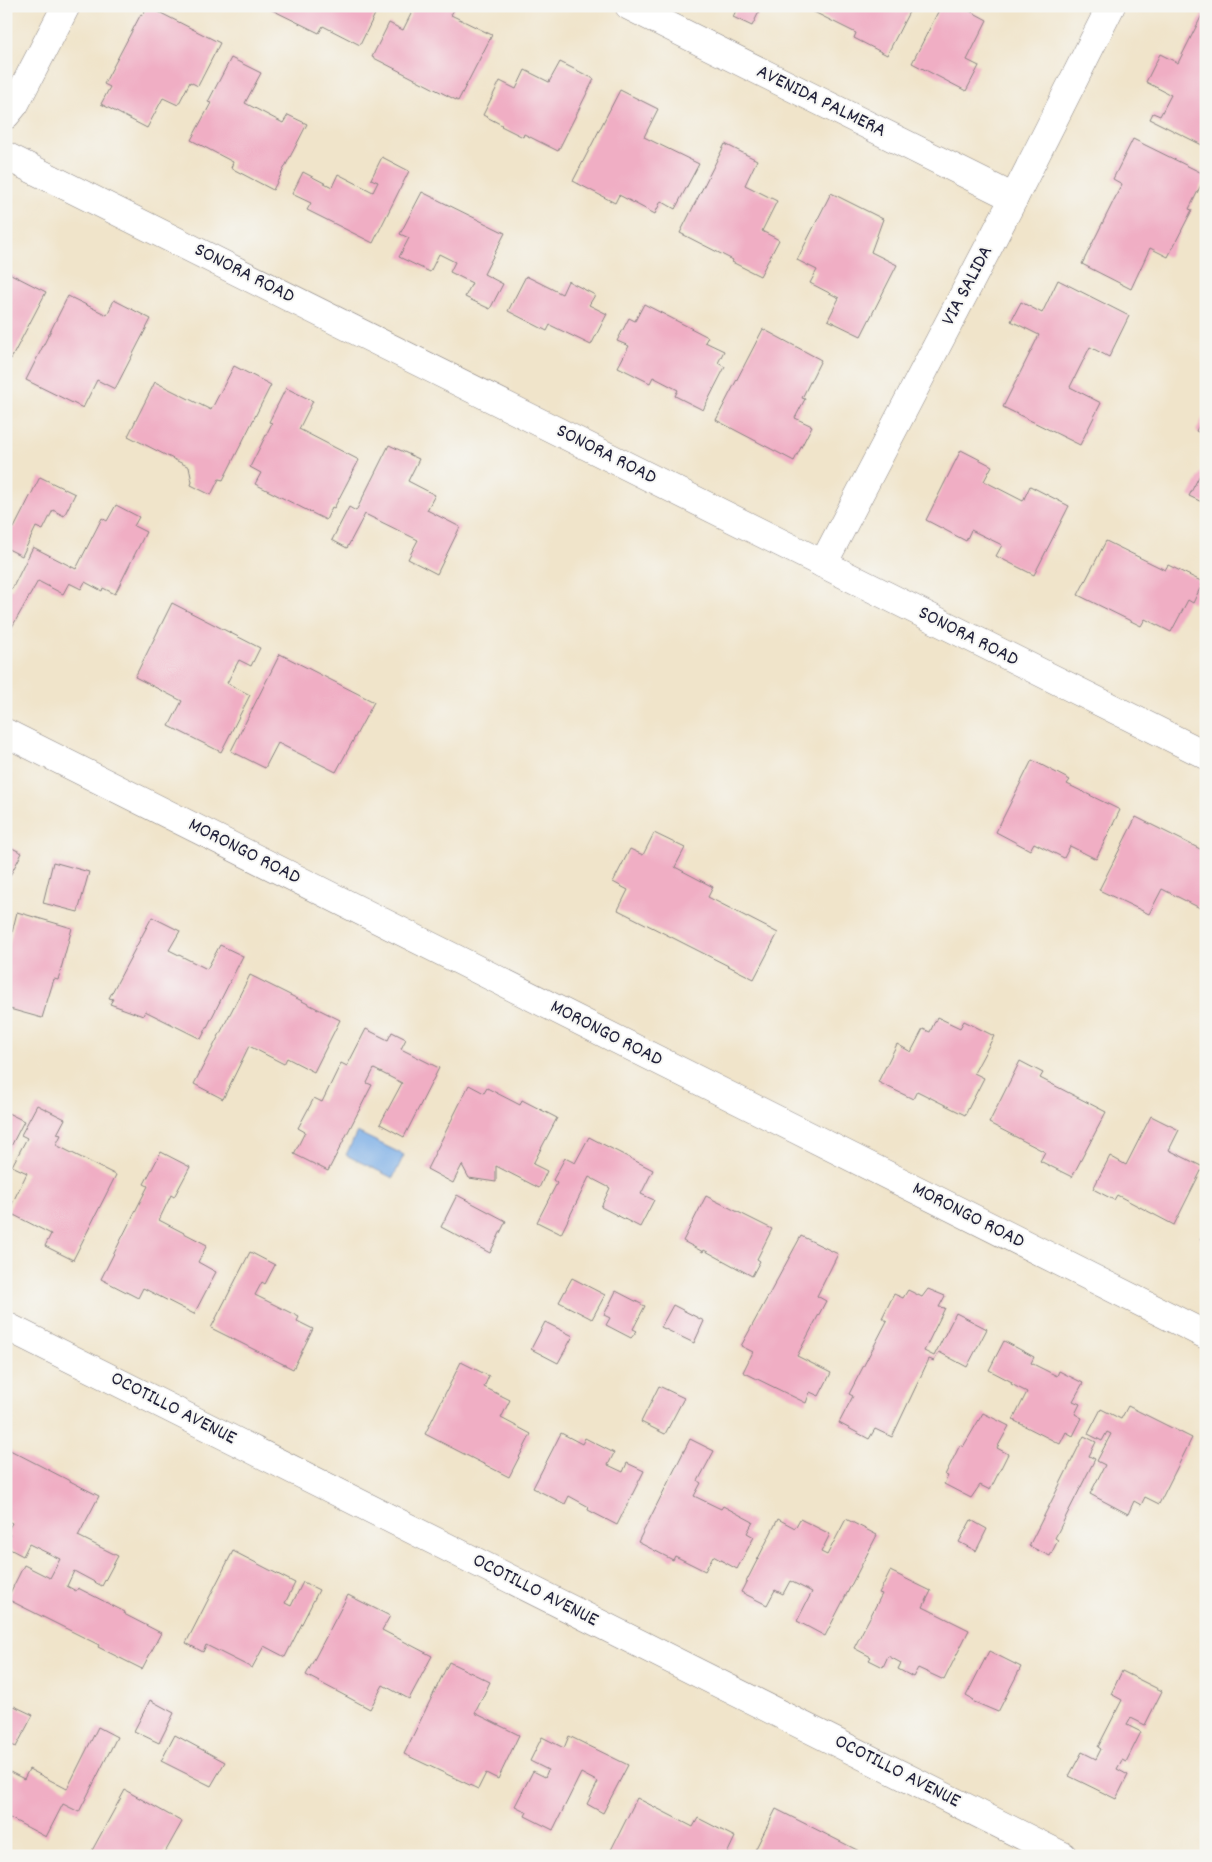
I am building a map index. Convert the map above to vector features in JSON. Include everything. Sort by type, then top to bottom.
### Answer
[{"type":"street","points":[[6,115],[15,104],[66,6]]},
{"type":"street","name":"AVENIDA PALMERA","points":[[628,6],[1014,198]]},
{"type":"street","name":"VIA SALIDA","points":[[823,564],[1014,198],[1111,6]]},
{"type":"street","name":"SONORA ROAD","points":[[6,156],[1205,754]]},
{"type":"street","name":"MORONGO ROAD","points":[[6,733],[1206,1335]]},
{"type":"street","name":"OCOTILLO AVENUE","points":[[6,1326],[1063,1856]]},
{"type":"water","points":[[357,1132],[404,1155],[393,1178],[346,1155]]},
{"type":"building","points":[[147,6],[220,43],[198,86],[190,82],[178,105],[163,98],[147,128],[101,104],[110,87],[104,84]]},
{"type":"building","points":[[264,6],[379,6],[360,45],[323,26],[319,33]]},
{"type":"building","points":[[415,6],[456,6],[451,15],[492,35],[458,101],[372,57],[389,23],[403,30]]},
{"type":"building","points":[[738,6],[762,6],[752,26],[733,17]]},
{"type":"building","points":[[802,6],[912,6],[887,55],[854,38],[856,33]]},
{"type":"building","points":[[941,6],[961,6],[987,20],[967,60],[979,66],[966,91],[912,63]]},
{"type":"building","points":[[1206,7],[1206,147],[1150,119],[1153,113],[1160,116],[1171,95],[1146,82],[1160,54],[1178,63]]},
{"type":"building","points":[[231,58],[261,73],[245,103],[283,123],[288,115],[307,124],[273,190],[231,168],[233,162],[191,140],[211,103],[208,102]]},
{"type":"building","points":[[560,62],[594,79],[558,151],[524,134],[523,137],[483,115],[500,81],[516,89],[525,70],[549,82]]},
{"type":"building","points":[[620,90],[658,109],[644,137],[699,164],[675,209],[661,201],[655,214],[619,195],[615,203],[573,181]]},
{"type":"building","points":[[1133,139],[1206,175],[1189,209],[1192,210],[1168,257],[1150,248],[1131,289],[1082,264],[1122,184],[1113,179]]},
{"type":"building","points":[[725,144],[757,160],[745,185],[777,201],[762,231],[779,240],[760,276],[680,233]]},
{"type":"building","points":[[382,157],[409,171],[373,243],[307,210],[311,203],[292,194],[303,172],[332,187],[338,174],[373,192],[378,182],[371,179]]},
{"type":"building","points":[[422,192],[505,233],[484,274],[503,284],[490,309],[465,297],[472,283],[450,272],[455,262],[439,254],[430,272],[399,257],[409,238],[400,234]]},
{"type":"building","points":[[831,193],[883,219],[871,252],[897,265],[861,336],[828,320],[839,298],[810,283],[817,270],[797,260]]},
{"type":"building","points":[[9,273],[46,292],[11,359],[6,356],[6,278]]},
{"type":"building","points":[[526,276],[562,294],[568,281],[595,295],[589,305],[607,314],[591,345],[550,325],[547,331],[508,311]]},
{"type":"building","points":[[1058,280],[1129,316],[1109,357],[1090,347],[1070,387],[1101,403],[1080,445],[1003,407],[1039,335],[1011,321],[1021,302],[1042,313]]},
{"type":"building","points":[[68,296],[107,315],[114,300],[151,319],[115,389],[97,380],[83,408],[26,380]]},
{"type":"building","points":[[644,304],[708,337],[705,342],[724,351],[718,363],[725,367],[703,410],[675,396],[678,390],[653,377],[650,383],[618,367],[629,346],[617,341],[629,318],[635,321]]},
{"type":"building","points":[[763,329],[821,360],[802,398],[805,399],[795,418],[812,426],[794,461],[716,420]]},
{"type":"building","points":[[234,366],[271,385],[223,480],[219,479],[211,495],[191,485],[189,467],[128,436],[155,382],[211,410]]},
{"type":"building","points":[[286,388],[313,401],[299,429],[359,460],[326,520],[255,484],[261,473],[250,467],[272,423],[269,422]]},
{"type":"building","points":[[1206,412],[1206,436],[1196,431]]},
{"type":"building","points":[[389,445],[419,459],[408,481],[435,495],[427,510],[460,527],[437,574],[408,559],[418,540],[365,514],[347,548],[332,540],[349,507],[356,511]]},
{"type":"building","points":[[961,450],[992,466],[984,481],[1023,501],[1030,486],[1069,506],[1034,575],[996,556],[1002,545],[971,530],[966,541],[926,520]]},
{"type":"building","points":[[1206,463],[1206,504],[1189,496]]},
{"type":"building","points":[[40,477],[75,494],[64,516],[53,510],[43,530],[36,527],[22,556],[6,548],[6,524],[14,528]]},
{"type":"building","points":[[116,505],[139,517],[134,526],[146,532],[115,594],[103,588],[102,591],[85,582],[81,589],[69,583],[63,594],[38,581],[12,627],[6,625],[6,587],[12,589],[33,547],[76,569],[102,518],[107,521]]},
{"type":"building","points":[[1106,541],[1165,570],[1168,565],[1203,582],[1193,603],[1188,600],[1171,632],[1145,619],[1141,626],[1078,595]]},
{"type":"building","points":[[172,603],[260,648],[251,666],[239,660],[227,683],[250,695],[221,752],[169,726],[182,701],[135,677]]},
{"type":"building","points":[[280,654],[374,702],[336,772],[278,743],[265,768],[231,751]]},
{"type":"building","points":[[1032,760],[1070,780],[1067,784],[1120,810],[1096,859],[1070,846],[1064,858],[1034,843],[1030,850],[996,832]]},
{"type":"building","points":[[1136,817],[1206,852],[1206,911],[1162,889],[1149,914],[1099,890]]},
{"type":"building","points":[[654,833],[685,848],[675,867],[713,887],[708,897],[778,933],[754,979],[618,910],[628,890],[613,882],[630,849],[643,855]]},
{"type":"building","points":[[6,845],[22,853],[6,883]]},
{"type":"building","points":[[53,862],[89,872],[78,912],[43,903]]},
{"type":"building","points":[[17,912],[72,928],[58,980],[54,979],[42,1018],[6,1008],[6,958]]},
{"type":"building","points":[[152,917],[180,931],[169,950],[207,969],[220,945],[243,956],[201,1039],[145,1011],[143,1016],[110,1004],[113,999],[109,998]]},
{"type":"building","points":[[250,975],[340,1020],[314,1072],[287,1058],[284,1064],[249,1046],[223,1099],[194,1084]]},
{"type":"building","points":[[937,1017],[960,1028],[964,1021],[994,1036],[974,1073],[984,1078],[965,1115],[917,1091],[913,1099],[878,1082],[897,1044],[911,1052],[923,1029],[930,1032]]},
{"type":"building","points":[[366,1029],[388,1040],[392,1032],[406,1039],[401,1049],[439,1068],[404,1137],[380,1124],[402,1083],[374,1069],[367,1083],[372,1085],[328,1171],[294,1154],[305,1132],[298,1128],[314,1098],[322,1102],[341,1063],[347,1066]]},
{"type":"building","points":[[1020,1061],[1043,1073],[1040,1078],[1106,1112],[1072,1177],[1040,1161],[1045,1152],[989,1123]]},
{"type":"building","points":[[469,1085],[484,1093],[487,1088],[520,1105],[522,1100],[557,1118],[533,1164],[547,1171],[539,1188],[496,1166],[496,1182],[469,1178],[462,1165],[453,1183],[427,1169]]},
{"type":"building","points":[[37,1105],[65,1119],[57,1134],[61,1135],[56,1145],[116,1175],[73,1260],[45,1246],[51,1234],[8,1212],[27,1173],[12,1166],[27,1138],[21,1135]]},
{"type":"building","points":[[6,1112],[24,1121],[6,1156]]},
{"type":"building","points":[[1151,1116],[1179,1130],[1169,1150],[1203,1167],[1174,1225],[1117,1195],[1114,1200],[1093,1189],[1110,1156],[1126,1165]]},
{"type":"building","points":[[589,1137],[653,1170],[641,1194],[654,1200],[640,1227],[601,1207],[610,1188],[589,1177],[561,1234],[537,1222],[557,1183],[553,1180],[565,1158],[575,1163]]},
{"type":"building","points":[[161,1152],[190,1167],[174,1197],[171,1195],[159,1220],[207,1245],[198,1262],[216,1272],[194,1314],[143,1288],[138,1298],[101,1279],[148,1186],[144,1184]]},
{"type":"building","points":[[457,1195],[506,1221],[490,1253],[441,1227]]},
{"type":"building","points":[[706,1196],[772,1229],[757,1259],[760,1261],[752,1276],[683,1241]]},
{"type":"building","points":[[1206,1229],[1206,1243],[1200,1240]]},
{"type":"building","points":[[801,1236],[838,1254],[817,1296],[826,1301],[797,1356],[831,1373],[819,1396],[810,1392],[806,1403],[743,1372],[753,1352],[741,1346]]},
{"type":"building","points":[[250,1252],[275,1265],[265,1284],[262,1282],[255,1295],[299,1317],[297,1321],[313,1329],[293,1369],[211,1328]]},
{"type":"building","points":[[572,1278],[605,1295],[592,1319],[559,1302]]},
{"type":"building","points":[[928,1289],[945,1296],[939,1307],[945,1308],[924,1351],[934,1356],[956,1313],[987,1329],[967,1367],[939,1352],[934,1361],[929,1359],[892,1437],[875,1429],[869,1439],[839,1423],[853,1396],[849,1394],[887,1321],[882,1318],[894,1294],[903,1298],[908,1290],[922,1297]]},
{"type":"building","points":[[616,1291],[645,1306],[633,1329],[637,1331],[631,1338],[606,1325],[610,1318],[604,1315]]},
{"type":"building","points":[[673,1305],[704,1321],[694,1343],[661,1327]]},
{"type":"building","points":[[545,1322],[573,1336],[558,1363],[531,1349]]},
{"type":"building","points":[[1004,1341],[1034,1357],[1031,1363],[1057,1376],[1059,1371],[1083,1383],[1073,1401],[1080,1404],[1075,1414],[1082,1418],[1073,1436],[1066,1432],[1060,1444],[1013,1420],[1027,1392],[989,1370]]},
{"type":"building","points":[[461,1362],[489,1376],[484,1387],[510,1400],[501,1418],[531,1434],[509,1477],[425,1434]]},
{"type":"building","points":[[659,1386],[684,1398],[665,1434],[641,1422]]},
{"type":"building","points":[[1128,1406],[1192,1438],[1159,1504],[1145,1497],[1141,1505],[1134,1501],[1128,1514],[1090,1494],[1105,1465],[1097,1461],[1111,1434],[1107,1432],[1102,1441],[1088,1434],[1101,1409],[1121,1419]]},
{"type":"building","points":[[983,1413],[1009,1426],[997,1448],[1008,1454],[990,1490],[980,1485],[971,1498],[944,1484],[948,1476],[945,1475],[960,1445],[963,1447]]},
{"type":"building","points":[[561,1433],[582,1444],[585,1438],[614,1453],[608,1465],[623,1472],[627,1463],[644,1471],[617,1525],[588,1510],[589,1507],[569,1496],[565,1504],[533,1488]]},
{"type":"building","points":[[1084,1436],[1096,1442],[1089,1456],[1095,1459],[1055,1538],[1058,1540],[1050,1556],[1029,1546]]},
{"type":"building","points":[[690,1439],[714,1451],[698,1481],[701,1483],[694,1496],[721,1509],[723,1506],[753,1522],[747,1533],[754,1537],[737,1569],[713,1556],[705,1571],[675,1556],[673,1560],[638,1542]]},
{"type":"building","points":[[10,1450],[99,1496],[78,1536],[118,1556],[102,1586],[74,1571],[67,1586],[76,1591],[78,1588],[161,1633],[142,1669],[98,1647],[99,1645],[7,1599],[24,1565],[50,1578],[60,1559],[29,1544],[23,1556],[6,1547],[6,1542],[10,1535],[6,1533],[12,1523],[6,1520],[6,1456]]},
{"type":"building","points":[[778,1519],[795,1528],[800,1519],[830,1534],[821,1552],[827,1555],[846,1519],[877,1535],[825,1636],[797,1621],[812,1592],[790,1581],[783,1594],[775,1590],[767,1605],[741,1592]]},
{"type":"building","points":[[971,1520],[987,1529],[976,1551],[959,1542]]},
{"type":"building","points":[[233,1551],[295,1583],[285,1603],[291,1606],[303,1582],[319,1590],[285,1657],[264,1646],[252,1668],[206,1645],[203,1652],[186,1643]]},
{"type":"building","points":[[890,1571],[931,1591],[923,1607],[969,1630],[944,1680],[918,1668],[913,1677],[898,1669],[901,1663],[888,1656],[883,1667],[869,1660],[871,1657],[854,1648],[882,1594],[879,1593]]},
{"type":"building","points":[[348,1595],[390,1616],[382,1630],[432,1656],[409,1699],[383,1685],[370,1709],[306,1675]]},
{"type":"building","points":[[989,1651],[1021,1667],[998,1712],[972,1701],[966,1696]]},
{"type":"building","points":[[449,1662],[490,1682],[475,1713],[519,1735],[498,1779],[486,1773],[478,1789],[404,1754]]},
{"type":"building","points":[[1122,1671],[1162,1691],[1145,1725],[1131,1718],[1127,1725],[1141,1732],[1126,1762],[1122,1760],[1117,1769],[1128,1775],[1116,1799],[1069,1776],[1082,1752],[1096,1759],[1101,1749],[1098,1747],[1122,1700],[1111,1694]]},
{"type":"building","points":[[150,1700],[174,1713],[159,1743],[134,1731]]},
{"type":"building","points":[[14,1706],[33,1715],[16,1747],[12,1745],[6,1756],[6,1722]]},
{"type":"building","points":[[98,1727],[117,1737],[79,1812],[63,1804],[46,1837],[6,1816],[6,1770],[24,1779],[29,1769],[67,1789]]},
{"type":"building","points":[[175,1735],[225,1762],[211,1786],[161,1761]]},
{"type":"building","points":[[569,1736],[628,1765],[603,1813],[587,1804],[598,1782],[581,1773],[553,1830],[525,1816],[527,1812],[515,1806],[533,1771],[545,1777],[548,1770],[530,1761],[542,1737],[564,1748]]},
{"type":"building","points":[[125,1790],[182,1822],[163,1856],[89,1856]]},
{"type":"building","points":[[637,1798],[693,1827],[698,1818],[735,1837],[726,1856],[608,1856]]},
{"type":"building","points":[[776,1809],[859,1851],[856,1856],[752,1856]]}]
